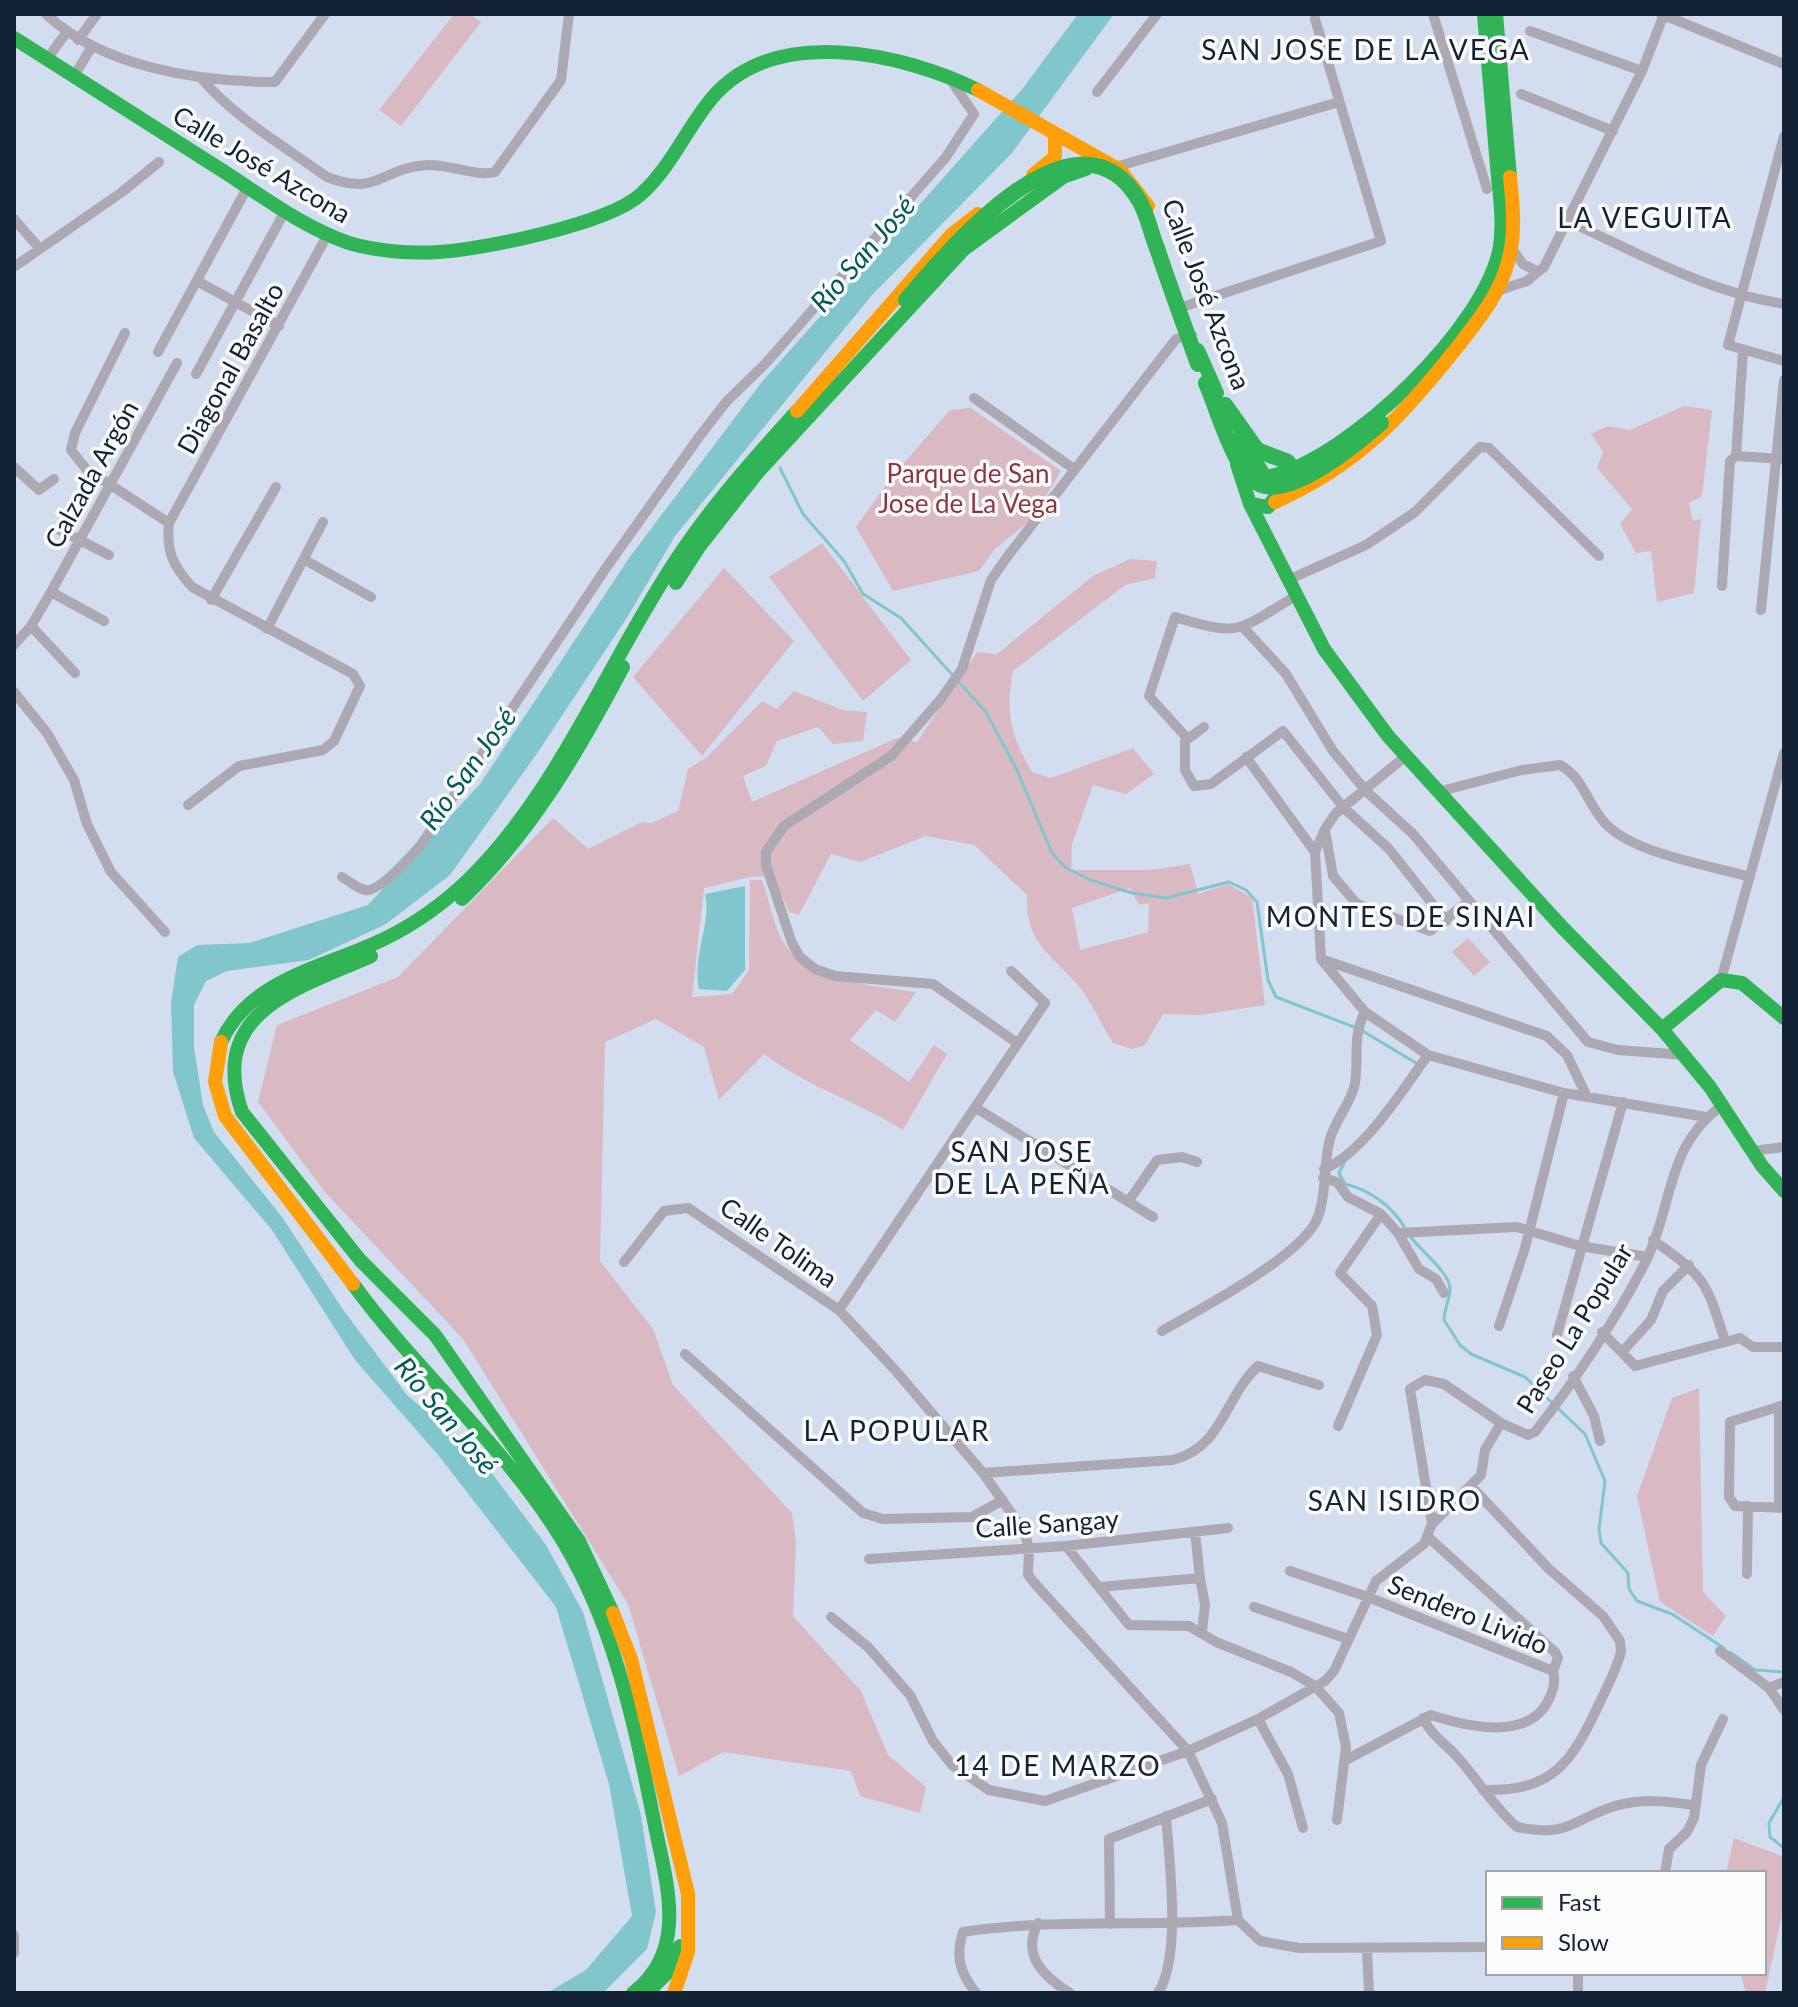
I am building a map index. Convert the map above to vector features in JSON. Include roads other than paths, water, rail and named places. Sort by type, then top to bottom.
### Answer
[{"type":"main road","points":[[674,1993],[688,1952],[688,1894],[631,1659],[606,1594],[579,1541],[435,1335],[360,1260],[242,1112],[233,1086],[233,1058],[243,1032],[259,1012],[288,994],[391,947],[457,904],[492,874],[532,828],[567,772],[634,648],[699,547],[758,472],[957,239],[982,218],[1056,168],[1082,162],[1101,164],[1126,180],[1140,202],[1198,364],[1244,468],[1263,486],[1276,488],[1293,482],[1343,453],[1399,395],[1485,289],[1501,248],[1484,14]]},
{"type":"main road","points":[[1250,504],[1262,508],[1307,489],[1381,439],[1500,290],[1513,250],[1512,177],[1496,14]]},
{"type":"main road","name":"Calle José Azcona","points":[[14,38],[285,211],[349,243],[408,252],[440,252],[530,235],[622,209],[642,197],[658,180],[711,101],[729,82],[750,67],[775,58],[857,56],[912,66],[957,81],[1087,152],[1144,196],[1182,307],[1187,336],[1230,420],[1267,474]]},
{"type":"main road","points":[[882,328],[951,235],[1050,163],[1056,154],[1051,133]]},
{"type":"main road","points":[[633,1993],[660,1962],[672,1921],[670,1895],[617,1662],[594,1597],[567,1547],[515,1473],[410,1358],[348,1271],[225,1119],[215,1088],[216,1054],[228,1024],[249,999],[386,938],[451,897],[483,865],[520,820],[689,540],[752,458],[964,249],[1063,177],[1084,169],[1109,166]]},
{"type":"main road","name":"Calle José Azcona","points":[[1109,166],[1136,203],[1244,487]]},
{"type":"main road","points":[[1198,364],[1257,452],[1270,460],[1297,460],[1374,423]]},
{"type":"main road","points":[[1431,380],[1346,442],[1292,474],[1253,475],[1244,487],[1250,504],[1324,649],[1406,756],[1562,927],[1685,1055],[1784,1191]]},
{"type":"main road","points":[[1263,529],[1279,491],[1267,474]]},
{"type":"main road","points":[[1662,1029],[1721,980],[1742,983],[1784,1018]]},
{"type":"main road","points":[[397,1341],[415,1333],[422,1319]]},
{"type":"main road","points":[[410,1358],[418,1342],[435,1335]]},
{"type":"main road","points":[[647,1993],[668,1972],[679,1952],[688,1894]]},
{"type":"street","points":[[46,14],[66,33],[91,48],[201,78],[275,82],[325,14]]},
{"type":"street","points":[[78,40],[97,14]]},
{"type":"street","points":[[201,78],[217,96],[241,114],[327,177],[341,182],[362,186],[390,173],[425,165],[457,166],[487,174],[495,172],[561,80],[569,14]]},
{"type":"street","points":[[1097,92],[1157,14]]},
{"type":"street","points":[[1433,14],[1487,189]]},
{"type":"street","points":[[1500,290],[1527,281],[1538,272],[1568,221],[1613,131],[1642,71],[1663,14],[1784,64]]},
{"type":"street","points":[[1182,307],[1381,241],[1315,19]]},
{"type":"street","points":[[1530,31],[1642,71]]},
{"type":"street","points":[[47,59],[66,33]]},
{"type":"street","points":[[74,76],[91,48]]},
{"type":"street","points":[[342,877],[364,890],[372,890],[421,845],[606,568],[699,437],[946,157],[974,114],[957,81]]},
{"type":"street","points":[[1521,94],[1613,131]]},
{"type":"street","points":[[1109,166],[1339,102]]},
{"type":"street","points":[[1784,136],[1728,345],[1784,361]]},
{"type":"street","points":[[14,267],[122,192],[159,162]]},
{"type":"street","points":[[158,352],[247,188]]},
{"type":"street","points":[[196,374],[285,211]]},
{"type":"street","points":[[14,219],[40,249]]},
{"type":"street","points":[[1568,221],[1714,288],[1743,298],[1784,304]]},
{"type":"street","name":"Diagonal Basalto","points":[[169,523],[328,234]]},
{"type":"street","points":[[1513,250],[1523,264],[1538,272]]},
{"type":"street","points":[[197,281],[279,326]]},
{"type":"street","points":[[125,333],[72,442],[74,458],[169,523],[169,554],[175,568],[192,587],[211,600],[353,674],[360,686],[334,741],[323,750],[239,766],[188,805]]},
{"type":"street","points":[[1017,1043],[933,984],[835,976],[815,969],[800,957],[792,943],[768,882],[766,852],[774,837],[808,809],[891,756],[952,683],[970,651],[991,580],[1074,469],[1187,336]]},
{"type":"street","points":[[1736,456],[1743,351]]},
{"type":"street","name":"Calzada Argón","points":[[14,645],[31,626],[51,592],[177,363]]},
{"type":"street","points":[[1761,610],[1780,458],[1784,380]]},
{"type":"street","points":[[974,398],[1074,469]]},
{"type":"street","points":[[1288,580],[1366,545],[1409,516],[1480,447],[1489,448],[1599,556]]},
{"type":"street","points":[[1722,586],[1730,461],[1736,456],[1780,458]]},
{"type":"street","points":[[14,467],[39,490],[54,479]]},
{"type":"street","points":[[211,600],[276,487]]},
{"type":"street","points":[[267,629],[323,522]]},
{"type":"street","points":[[58,529],[109,555]]},
{"type":"street","points":[[305,560],[371,597]]},
{"type":"street","points":[[51,592],[104,621]]},
{"type":"street","points":[[1186,737],[1149,696],[1175,617],[1221,631],[1243,627],[1296,596]]},
{"type":"street","points":[[31,626],[75,673]]},
{"type":"street","points":[[1243,627],[1286,674],[1315,725],[1366,791],[1413,834],[1588,1042],[1618,1050],[1685,1055]]},
{"type":"street","points":[[15,696],[47,733],[74,780],[87,824],[111,872],[165,932]]},
{"type":"street","points":[[1186,737],[1204,727]]},
{"type":"street","points":[[1186,737],[1183,757],[1194,786],[1211,784],[1283,731],[1343,807],[1389,849],[1446,921]]},
{"type":"street","points":[[1721,980],[1784,753]]},
{"type":"street","points":[[1406,756],[1343,807],[1325,829],[1315,852],[1321,959],[1364,1013],[1428,1055],[1564,1093],[1706,1117]]},
{"type":"street","points":[[1246,757],[1315,852]]},
{"type":"street","points":[[1441,791],[1522,770],[1560,765],[1576,779],[1605,823],[1615,831],[1643,846],[1750,877]]},
{"type":"street","points":[[1325,829],[1333,876],[1357,904],[1423,931],[1430,931],[1468,902]]},
{"type":"street","points":[[1321,959],[1547,1036],[1567,1055],[1587,1097]]},
{"type":"street","points":[[839,1310],[1045,1002],[1011,971]]},
{"type":"street","points":[[1162,1331],[1280,1258],[1309,1235],[1320,1211],[1331,1134],[1355,1085],[1356,1031],[1364,1013]]},
{"type":"street","points":[[1324,1173],[1357,1144],[1428,1055]]},
{"type":"street","points":[[1499,1326],[1525,1248],[1527,1229],[1564,1093]]},
{"type":"street","points":[[1557,1335],[1623,1102]]},
{"type":"street","name":"Paseo La Popular","points":[[1432,1524],[1410,1389],[1425,1380],[1444,1384],[1501,1423],[1532,1434],[1602,1332],[1648,1257],[1683,1147],[1706,1117],[1723,1105]]},
{"type":"street","points":[[976,1108],[1153,1217]]},
{"type":"street","points":[[1752,1151],[1784,1147]]},
{"type":"street","points":[[1128,1202],[1157,1160],[1167,1156],[1197,1162]]},
{"type":"street","points":[[1324,1173],[1337,1182],[1348,1197],[1381,1214],[1398,1233],[1419,1269],[1436,1279],[1444,1293]]},
{"type":"street","name":"Calle Tolima","points":[[624,1262],[664,1211],[688,1208],[839,1310],[983,1473],[1003,1500],[1024,1531],[1029,1548],[1028,1575],[1188,1751],[1212,1799],[1227,1846],[1228,1871],[1238,1920]]},
{"type":"street","points":[[1338,1426],[1377,1335],[1367,1297],[1340,1273],[1381,1214]]},
{"type":"street","points":[[1398,1233],[1485,1226],[1527,1229],[1580,1246],[1648,1257]]},
{"type":"street","points":[[1653,1240],[1700,1276],[1711,1295],[1725,1341]]},
{"type":"street","points":[[1623,1351],[1651,1320],[1663,1291],[1689,1265]]},
{"type":"street","points":[[1602,1332],[1635,1366],[1645,1366],[1740,1338],[1753,1347],[1784,1347]]},
{"type":"street","points":[[685,1354],[863,1513],[883,1519],[972,1517],[1003,1500]]},
{"type":"street","points":[[983,1473],[1173,1460],[1191,1455],[1206,1445],[1258,1366],[1319,1385]]},
{"type":"street","points":[[1573,1376],[1594,1416],[1600,1441]]},
{"type":"street","points":[[1781,1406],[1782,1508],[1735,1506],[1729,1497],[1730,1422],[1781,1406]]},
{"type":"street","points":[[831,1617],[868,1647],[910,1695],[933,1741],[952,1765],[989,1790],[1045,1801],[1188,1751],[1258,1719],[1315,1686],[1334,1671],[1376,1581],[1424,1544],[1432,1524],[1472,1487],[1481,1475],[1485,1450],[1501,1423]]},
{"type":"street","points":[[1472,1487],[1548,1568],[1603,1616],[1620,1641],[1621,1652],[1580,1745],[1565,1765],[1526,1785],[1505,1791],[1483,1790]]},
{"type":"street","points":[[1747,1574],[1748,1506]]},
{"type":"street","name":"Calle Sangay","points":[[869,1559],[1066,1546],[1228,1528]]},
{"type":"street","points":[[1195,1532],[1205,1605],[1202,1631]]},
{"type":"street","points":[[1346,1760],[1431,1715],[1477,1726],[1513,1726],[1528,1722],[1542,1713],[1555,1685],[1553,1671],[1558,1658],[1555,1652],[1427,1536]]},
{"type":"street","points":[[1066,1546],[1129,1625],[1139,1628],[1189,1626],[1216,1642],[1291,1672],[1315,1686],[1339,1713],[1346,1760],[1337,1820]]},
{"type":"street","name":"Sendero Livido","points":[[1290,1571],[1368,1597],[1553,1671]]},
{"type":"street","points":[[1100,1587],[1200,1578]]},
{"type":"street","points":[[1254,1607],[1348,1639]]},
{"type":"street","points":[[1720,1651],[1769,1688],[1784,1710]]},
{"type":"street","points":[[1769,1688],[1784,1682]]},
{"type":"street","points":[[1423,1718],[1432,1735],[1456,1755],[1517,1827],[1554,1833],[1627,1803],[1658,1800],[1693,1805]]},
{"type":"street","points":[[1258,1719],[1288,1774],[1303,1828]]},
{"type":"street","points":[[1665,1871],[1669,1849],[1687,1832],[1694,1818],[1693,1805],[1701,1765],[1723,1719]]},
{"type":"street","points":[[1110,1924],[1109,1839],[1212,1799]]},
{"type":"street","points":[[1158,1993],[1165,1981],[1172,1924],[1166,1816]]},
{"type":"street","points":[[976,1993],[959,1963],[957,1948],[963,1932],[1038,1923],[1172,1924],[1238,1920],[1260,1941],[1278,1946],[1367,1949],[1486,1947]]},
{"type":"street","points":[[1038,1923],[1032,1940],[1034,1961],[1042,1973],[1070,1993]]},
{"type":"street","points":[[14,1935],[14,1953]]},
{"type":"street","points":[[1367,1949],[1369,1993]]},
{"type":"waterway","points":[[780,468],[803,514],[844,561],[863,594],[901,618],[986,712],[1017,770],[1052,853],[1065,867],[1090,880],[1132,893],[1166,898],[1229,882],[1246,890],[1257,902],[1268,980],[1276,997],[1354,1027]]},
{"type":"waterway","points":[[1361,1030],[1416,1063]]},
{"type":"waterway","points":[[1345,1161],[1339,1173],[1345,1184],[1380,1200],[1405,1228]]},
{"type":"waterway","points":[[1409,1235],[1446,1276],[1450,1293],[1444,1320],[1460,1345],[1471,1354],[1525,1377],[1585,1434],[1605,1481],[1599,1529],[1601,1543],[1628,1573],[1629,1589],[1637,1601],[1672,1614],[1724,1648]]},
{"type":"waterway","points":[[1730,1652],[1755,1670],[1784,1672]]},
{"type":"waterway","points":[[1784,1797],[1769,1823],[1770,1837],[1784,1848]]},
{"type":"district","name":"SAN JOSE DE LA VEGA","points":[[1366,49]]},
{"type":"district","name":"LA VEGUITA","points":[[1645,217]]},
{"type":"district","name":"MONTES DE SINAI","points":[[1401,916]]},
{"type":"district","name":"SAN JOSE DE LA PEÑA","points":[[1022,1167]]},
{"type":"district","name":"LA POPULAR","points":[[897,1430]]},
{"type":"district","name":"SAN ISIDRO","points":[[1395,1500]]},
{"type":"district","name":"14 DE MARZO","points":[[1058,1765]]},
{"type":"water label","name":"Río San José","points":[[862,253]]},
{"type":"water label","name":"Río San José","points":[[467,768]]},
{"type":"water label","name":"Río San José","points":[[447,1415]]},
{"type":"park label","name":"Parque de San Jose de La Vega","points":[[968,488]]}]
